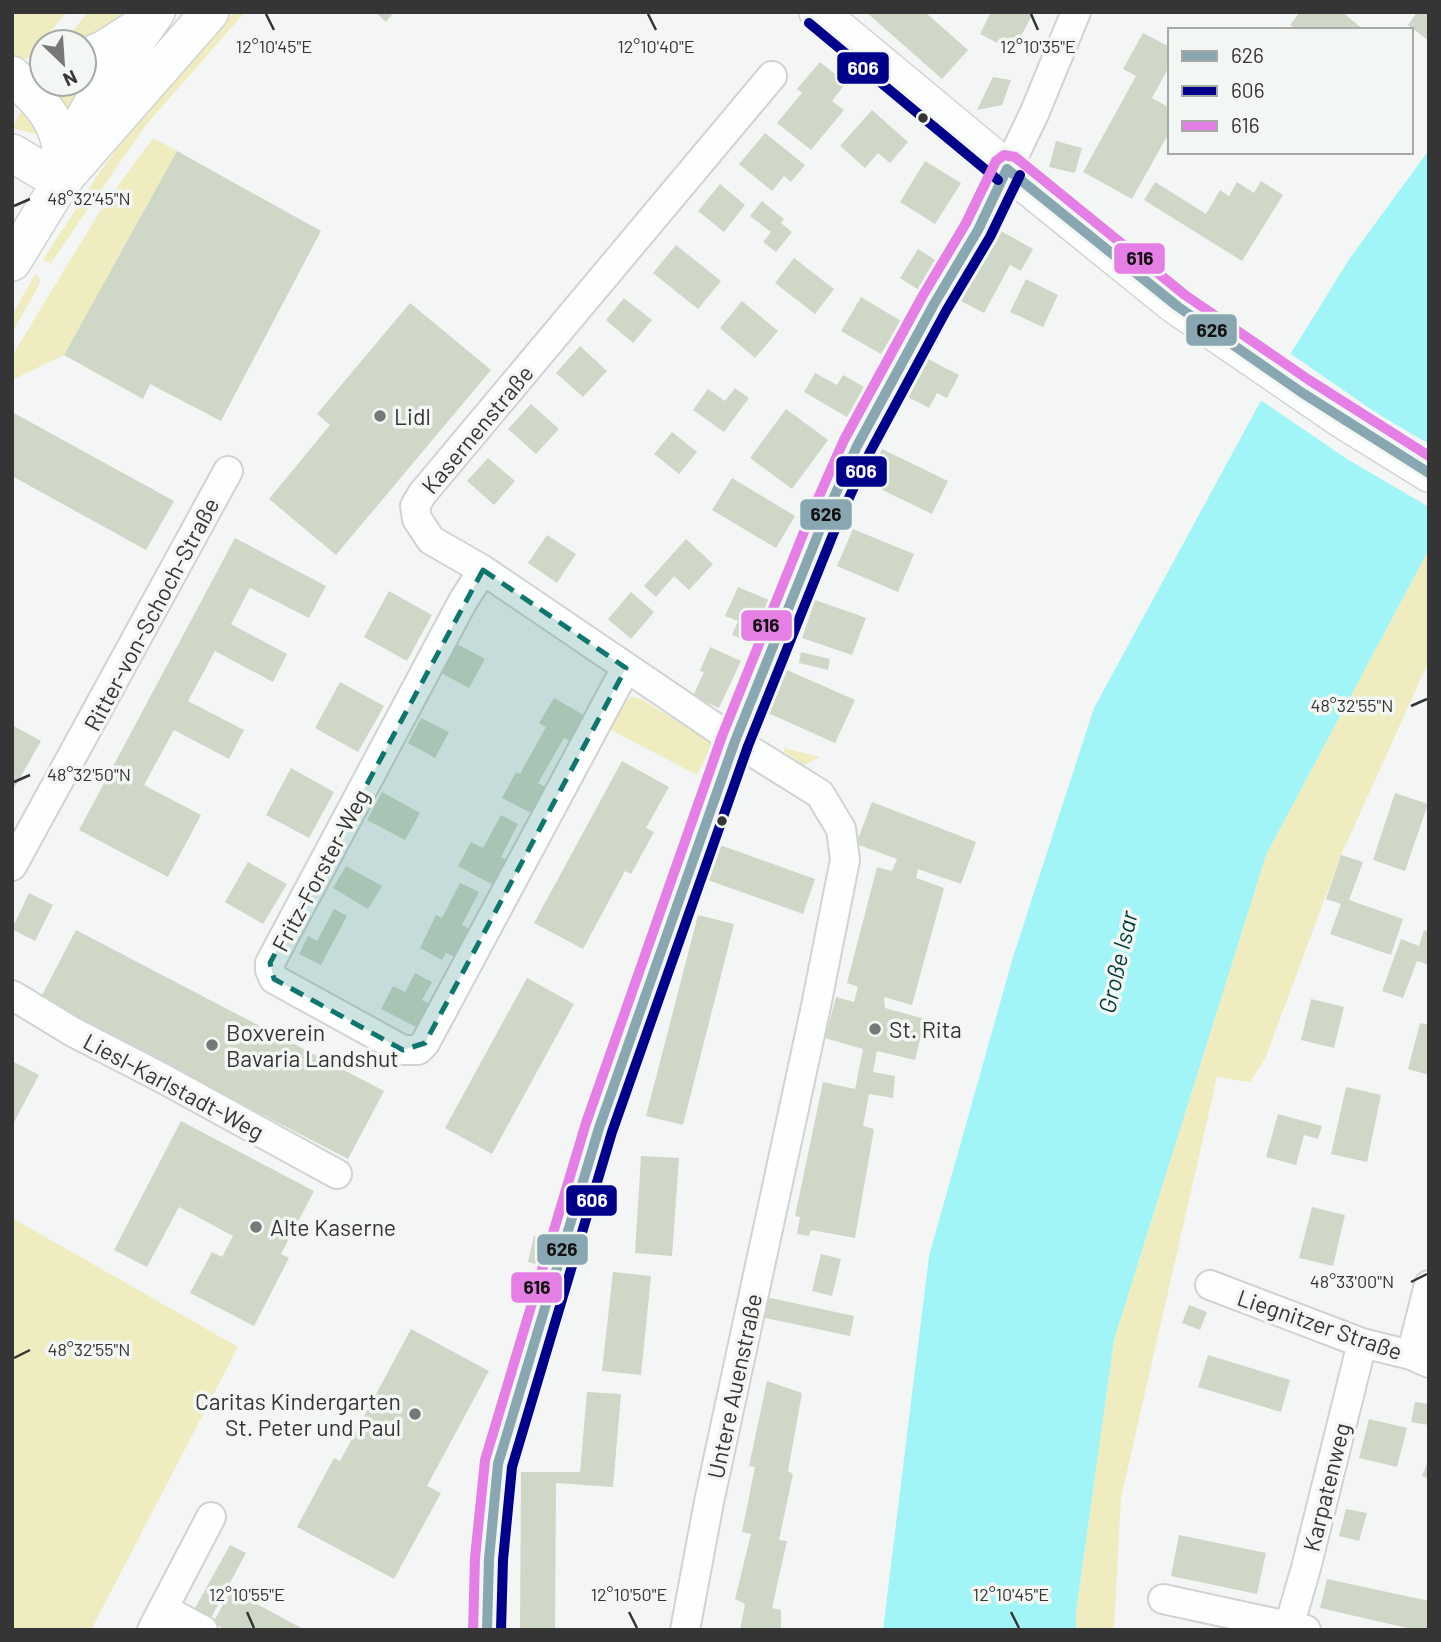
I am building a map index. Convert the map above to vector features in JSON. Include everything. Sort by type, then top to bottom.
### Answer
[{"type":"main road","points":[[12,262],[61,183],[211,12]]},
{"type":"main road","points":[[818,12],[1174,304],[1342,419],[1429,473]]},
{"type":"main road","points":[[61,183],[72,141],[94,101],[153,17]]},
{"type":"main road","points":[[98,52],[153,17]]},
{"type":"main road","points":[[12,75],[40,101],[54,120],[63,153],[61,183]]},
{"type":"main road","points":[[12,153],[61,183]]},
{"type":"street","points":[[487,1630],[489,1559],[498,1464],[599,1128],[735,741],[825,517],[857,446],[934,304],[978,230],[1034,114],[1076,12]]},
{"type":"street","name":"Kasernenstraße","points":[[735,741],[483,570],[430,540],[417,519],[415,506],[422,494],[772,76]]},
{"type":"street","name":"Ritter-von-Schoch-Straße","points":[[12,866],[228,471]]},
{"type":"street","name":"Fritz-Forster-Weg","points":[[483,570],[463,601],[270,963],[274,979],[403,1050],[418,1050],[425,1043],[626,668]]},
{"type":"street","name":"Untere Auenstraße","points":[[685,1630],[709,1502],[816,1011],[845,860],[841,829],[820,794],[735,741]]},
{"type":"street","name":"Liesl-Karlstadt-Weg","points":[[12,995],[74,1032],[337,1174]]},
{"type":"street","points":[[1420,1359],[1429,1285]]},
{"type":"street","name":"Liegnitzer Straße","points":[[1210,1286],[1362,1343],[1420,1359]]},
{"type":"street","name":"Karpatenweg","points":[[1294,1629],[1362,1343]]},
{"type":"street","points":[[203,1630],[158,1619],[211,1517]]},
{"type":"street","points":[[1163,1599],[1294,1629]]},
{"type":"highlighted area","points":[[483,570],[626,668],[425,1043],[403,1050],[274,979],[270,963]]},
{"type":"shaded area","points":[[12,12],[67,12],[53,28],[28,28],[28,58],[12,60]]},
{"type":"shaded area","points":[[88,12],[124,12],[98,32],[98,28],[75,28]]},
{"type":"shaded area","points":[[234,12],[245,12],[145,126],[51,263],[43,260],[101,170],[151,105]]},
{"type":"shaded area","points":[[52,98],[82,98],[69,123]]},
{"type":"shaded area","points":[[24,106],[33,111],[39,135],[12,128]]},
{"type":"shaded area","points":[[153,138],[177,151],[64,355],[12,380],[12,356],[102,208]]},
{"type":"shaded area","points":[[36,273],[40,280],[39,285],[12,333],[12,315]]},
{"type":"shaded area","points":[[1429,549],[1429,661],[1341,855],[1265,1059],[1250,1082],[1217,1077],[1121,1498],[1114,1630],[1076,1630],[1076,1612],[1114,1340],[1266,855]]},
{"type":"shaded area","points":[[632,697],[641,699],[713,743],[697,775],[607,728],[620,705]]},
{"type":"shaded area","points":[[784,748],[820,757],[804,765],[784,752]]},
{"type":"shaded area","points":[[12,1218],[238,1347],[91,1630],[12,1630]]},
{"type":"water","name":"Große Isar","points":[[1429,150],[1429,549],[1266,855],[1114,1340],[1076,1612],[1076,1630],[883,1630],[929,1256],[1013,957],[1094,708],[1258,406],[1350,258]]},
{"type":"pier","points":[[1288,352],[1378,414],[1429,444],[1429,507],[1347,459],[1259,399]]},
{"type":"building","points":[[375,12],[394,12],[386,22]]},
{"type":"building","points":[[866,12],[925,12],[968,50],[942,79]]},
{"type":"building","points":[[991,12],[1034,12],[1013,51],[980,34]]},
{"type":"building","points":[[1300,12],[1342,12],[1362,28],[1294,28],[1290,25]]},
{"type":"building","points":[[1417,12],[1429,12],[1429,41],[1413,28],[1408,25]]},
{"type":"building","points":[[1143,33],[1168,46],[1168,69],[1152,98],[1168,107],[1168,135],[1132,199],[1083,172],[1136,76],[1123,69]]},
{"type":"building","points":[[820,62],[846,83],[832,101],[844,110],[811,150],[777,123],[802,93],[797,89]]},
{"type":"building","points":[[993,77],[1011,80],[1002,105],[977,110]]},
{"type":"building","points":[[872,110],[908,142],[890,163],[878,153],[865,168],[840,146]]},
{"type":"building","points":[[765,133],[805,165],[791,182],[784,176],[772,191],[739,164]]},
{"type":"building","points":[[1056,141],[1082,148],[1075,173],[1049,167]]},
{"type":"building","points":[[177,151],[321,231],[221,421],[150,384],[143,399],[64,355]]},
{"type":"building","points":[[925,161],[961,183],[935,224],[900,202]]},
{"type":"building","points":[[1261,181],[1283,195],[1242,261],[1144,200],[1155,182],[1206,214],[1220,190],[1229,196],[1237,182],[1254,193]]},
{"type":"building","points":[[720,184],[745,205],[724,232],[698,211]]},
{"type":"building","points":[[762,201],[784,219],[781,223],[792,232],[776,252],[763,242],[771,232],[750,216]]},
{"type":"building","points":[[999,230],[1033,249],[1021,271],[1010,265],[984,313],[961,301]]},
{"type":"building","points":[[676,245],[721,281],[698,309],[653,273]]},
{"type":"building","points":[[918,249],[940,263],[922,292],[900,278]]},
{"type":"building","points":[[794,258],[834,289],[815,314],[775,283]]},
{"type":"building","points":[[1026,279],[1058,295],[1043,327],[1010,312]]},
{"type":"building","points":[[861,297],[901,321],[881,354],[841,331]]},
{"type":"building","points":[[624,298],[652,320],[633,343],[606,320]]},
{"type":"building","points":[[742,301],[778,331],[755,358],[720,328]]},
{"type":"building","points":[[410,303],[491,370],[336,555],[269,499],[330,425],[317,414]]},
{"type":"building","points":[[580,346],[607,371],[583,397],[556,373]]},
{"type":"building","points":[[928,359],[959,375],[947,398],[937,393],[929,408],[908,397]]},
{"type":"building","points":[[815,373],[837,385],[843,375],[864,387],[847,417],[804,392]]},
{"type":"building","points":[[735,388],[749,398],[724,432],[693,410],[708,389],[725,401]]},
{"type":"building","points":[[531,404],[559,429],[536,454],[508,429]]},
{"type":"building","points":[[786,409],[828,440],[792,489],[750,458]]},
{"type":"building","points":[[12,412],[174,501],[146,550],[12,476]]},
{"type":"building","points":[[672,432],[697,452],[679,474],[654,454]]},
{"type":"building","points":[[882,449],[948,481],[932,514],[866,482]]},
{"type":"building","points":[[488,458],[515,481],[494,505],[467,481]]},
{"type":"building","points":[[732,478],[795,516],[776,548],[712,510]]},
{"type":"building","points":[[853,529],[914,554],[898,592],[837,566]]},
{"type":"building","points":[[547,535],[576,554],[557,583],[528,563]]},
{"type":"building","points":[[235,538],[326,586],[309,618],[250,588],[231,624],[287,654],[273,682],[215,651],[188,701],[244,730],[229,759],[174,730],[144,785],[201,815],[168,877],[79,830]]},
{"type":"building","points":[[686,539],[713,564],[689,590],[674,576],[656,597],[644,586]]},
{"type":"building","points":[[738,587],[769,600],[751,642],[732,635],[738,621],[725,616]]},
{"type":"building","points":[[389,591],[432,615],[407,661],[364,637]]},
{"type":"building","points":[[631,592],[654,612],[631,639],[608,619]]},
{"type":"building","points":[[815,600],[866,618],[852,655],[802,638]]},
{"type":"building","points":[[457,644],[485,659],[469,688],[441,673]]},
{"type":"building","points":[[710,647],[741,661],[719,708],[693,696],[704,672],[700,671]]},
{"type":"building","points":[[801,652],[830,659],[828,670],[799,663]]},
{"type":"building","points":[[787,670],[855,700],[835,743],[768,713]]},
{"type":"building","points":[[340,682],[384,706],[358,752],[315,728]]},
{"type":"building","points":[[554,698],[587,717],[572,742],[564,738],[538,783],[547,788],[533,814],[502,798],[516,772],[520,774],[546,727],[539,723]]},
{"type":"building","points":[[421,718],[449,732],[435,758],[408,743]]},
{"type":"building","points":[[12,725],[41,741],[12,792]]},
{"type":"building","points":[[622,761],[669,787],[646,828],[654,832],[631,874],[625,871],[583,949],[534,923]]},
{"type":"building","points":[[291,768],[334,792],[309,838],[266,815]]},
{"type":"building","points":[[382,792],[420,813],[405,840],[367,820]]},
{"type":"building","points":[[1395,793],[1428,804],[1405,871],[1373,860]]},
{"type":"building","name":"St. Rita","points":[[872,802],[976,842],[961,884],[918,869],[916,878],[944,888],[912,1005],[884,997],[885,1008],[925,1019],[915,1060],[877,1051],[873,1072],[895,1076],[893,1098],[869,1094],[863,1126],[874,1129],[855,1238],[811,1230],[809,1236],[797,1234],[800,1217],[795,1216],[823,1082],[855,1089],[863,1049],[825,1038],[836,997],[854,1002],[858,987],[847,983],[877,867],[892,871],[897,859],[856,844]]},
{"type":"building","points":[[501,815],[518,824],[501,857],[509,861],[495,886],[458,866],[471,842],[483,848]]},
{"type":"building","points":[[717,844],[815,879],[803,914],[705,879]]},
{"type":"building","points":[[1341,855],[1363,862],[1349,900],[1403,919],[1391,955],[1330,934],[1341,904],[1326,899]]},
{"type":"building","points":[[248,862],[287,884],[263,924],[225,902]]},
{"type":"building","points":[[346,866],[382,886],[368,909],[333,888]]},
{"type":"building","points":[[460,883],[479,892],[462,925],[472,930],[457,958],[446,953],[442,960],[420,948],[436,915],[442,918]]},
{"type":"building","points":[[29,893],[53,905],[35,941],[12,929]]},
{"type":"building","points":[[334,909],[347,916],[321,965],[299,954],[308,936],[317,941]]},
{"type":"building","points":[[698,915],[734,924],[683,1125],[646,1116]]},
{"type":"building","name":"Boxverein Bavaria Landshut","points":[[76,930],[384,1091],[348,1159],[40,999]]},
{"type":"building","points":[[1424,930],[1429,932],[1429,965],[1417,961],[1403,998],[1382,991],[1401,939],[1419,946]]},
{"type":"building","points":[[415,973],[432,982],[422,1000],[432,1005],[420,1029],[381,1009],[393,986],[405,992]]},
{"type":"building","points":[[527,978],[574,1004],[492,1154],[445,1128]]},
{"type":"building","points":[[1311,999],[1344,1007],[1334,1048],[1301,1040]]},
{"type":"building","points":[[1420,1023],[1429,1025],[1429,1075],[1408,1069]]},
{"type":"building","points":[[12,1061],[39,1075],[12,1126]]},
{"type":"building","points":[[1346,1087],[1381,1095],[1367,1162],[1331,1154]]},
{"type":"building","points":[[1278,1114],[1322,1126],[1318,1139],[1304,1135],[1296,1165],[1266,1157]]},
{"type":"building","name":"Alte Kaserne","points":[[181,1121],[314,1191],[281,1254],[289,1258],[254,1326],[190,1293],[212,1252],[222,1257],[233,1236],[179,1207],[147,1267],[114,1250]]},
{"type":"building","points":[[641,1156],[679,1158],[672,1256],[635,1253]]},
{"type":"building","points":[[1312,1207],[1345,1215],[1333,1266],[1299,1258]]},
{"type":"building","points":[[534,1236],[546,1239],[539,1265],[528,1262]]},
{"type":"building","points":[[821,1254],[841,1259],[832,1296],[812,1291]]},
{"type":"building","points":[[613,1272],[651,1276],[641,1375],[602,1371]]},
{"type":"building","points":[[766,1297],[854,1316],[850,1336],[761,1317]]},
{"type":"building","points":[[1189,1305],[1207,1312],[1200,1330],[1182,1323]]},
{"type":"building","name":"Caritas Kindergarten St. Peter und Paul","points":[[411,1329],[489,1371],[427,1486],[441,1493],[394,1579],[297,1527],[334,1458],[340,1461]]},
{"type":"building","points":[[1208,1355],[1290,1380],[1281,1412],[1198,1387]]},
{"type":"building","points":[[767,1381],[802,1393],[788,1471],[793,1474],[779,1540],[787,1541],[772,1608],[781,1610],[781,1630],[740,1630],[745,1604],[735,1599],[751,1534],[742,1532],[755,1467],[749,1466]]},
{"type":"building","points":[[587,1392],[621,1394],[613,1487],[556,1483],[555,1630],[520,1630],[521,1472],[580,1472]]},
{"type":"building","points":[[1415,1402],[1429,1404],[1429,1425],[1411,1422]]},
{"type":"building","points":[[1369,1419],[1407,1428],[1397,1467],[1359,1458]]},
{"type":"building","points":[[1429,1458],[1429,1479],[1422,1476]]},
{"type":"building","points":[[1346,1509],[1367,1513],[1359,1541],[1339,1536]]},
{"type":"building","points":[[1179,1535],[1266,1553],[1257,1594],[1171,1576]]},
{"type":"building","points":[[230,1545],[246,1553],[211,1618],[194,1610]]},
{"type":"building","points":[[1327,1579],[1429,1601],[1429,1630],[1416,1630],[1320,1608]]},
{"type":"building","points":[[231,1590],[305,1630],[226,1630],[213,1623]]},
{"type":"transit line","name":"606","points":[[809,23],[998,180]]},
{"type":"transit line","name":"616","points":[[473,1630],[475,1558],[485,1460],[586,1123],[722,736],[812,512],[844,440],[966,223],[996,161],[1004,155],[1015,157],[1185,295],[1309,380],[1429,456]]},
{"type":"transit line","name":"626","points":[[1007,169],[1177,306],[1301,392],[1429,473]]},
{"type":"transit line","name":"626","points":[[487,1630],[489,1559],[498,1464],[599,1128],[735,741],[825,517],[857,446],[934,304],[978,230],[1007,169]]},
{"type":"transit line","name":"606","points":[[501,1630],[503,1560],[512,1467],[612,1132],[748,746],[838,522],[870,452],[946,311],[990,237],[1020,175]]},
{"type":"place","name":"Lidl","points":[[380,416]]},
{"type":"place","name":"St. Rita","points":[[875,1029]]},
{"type":"place","name":"Boxverein Bavaria Landshut","points":[[212,1045]]},
{"type":"place","name":"Alte Kaserne","points":[[256,1227]]},
{"type":"place","name":"Caritas Kindergarten St. Peter und Paul","points":[[415,1414]]}]
